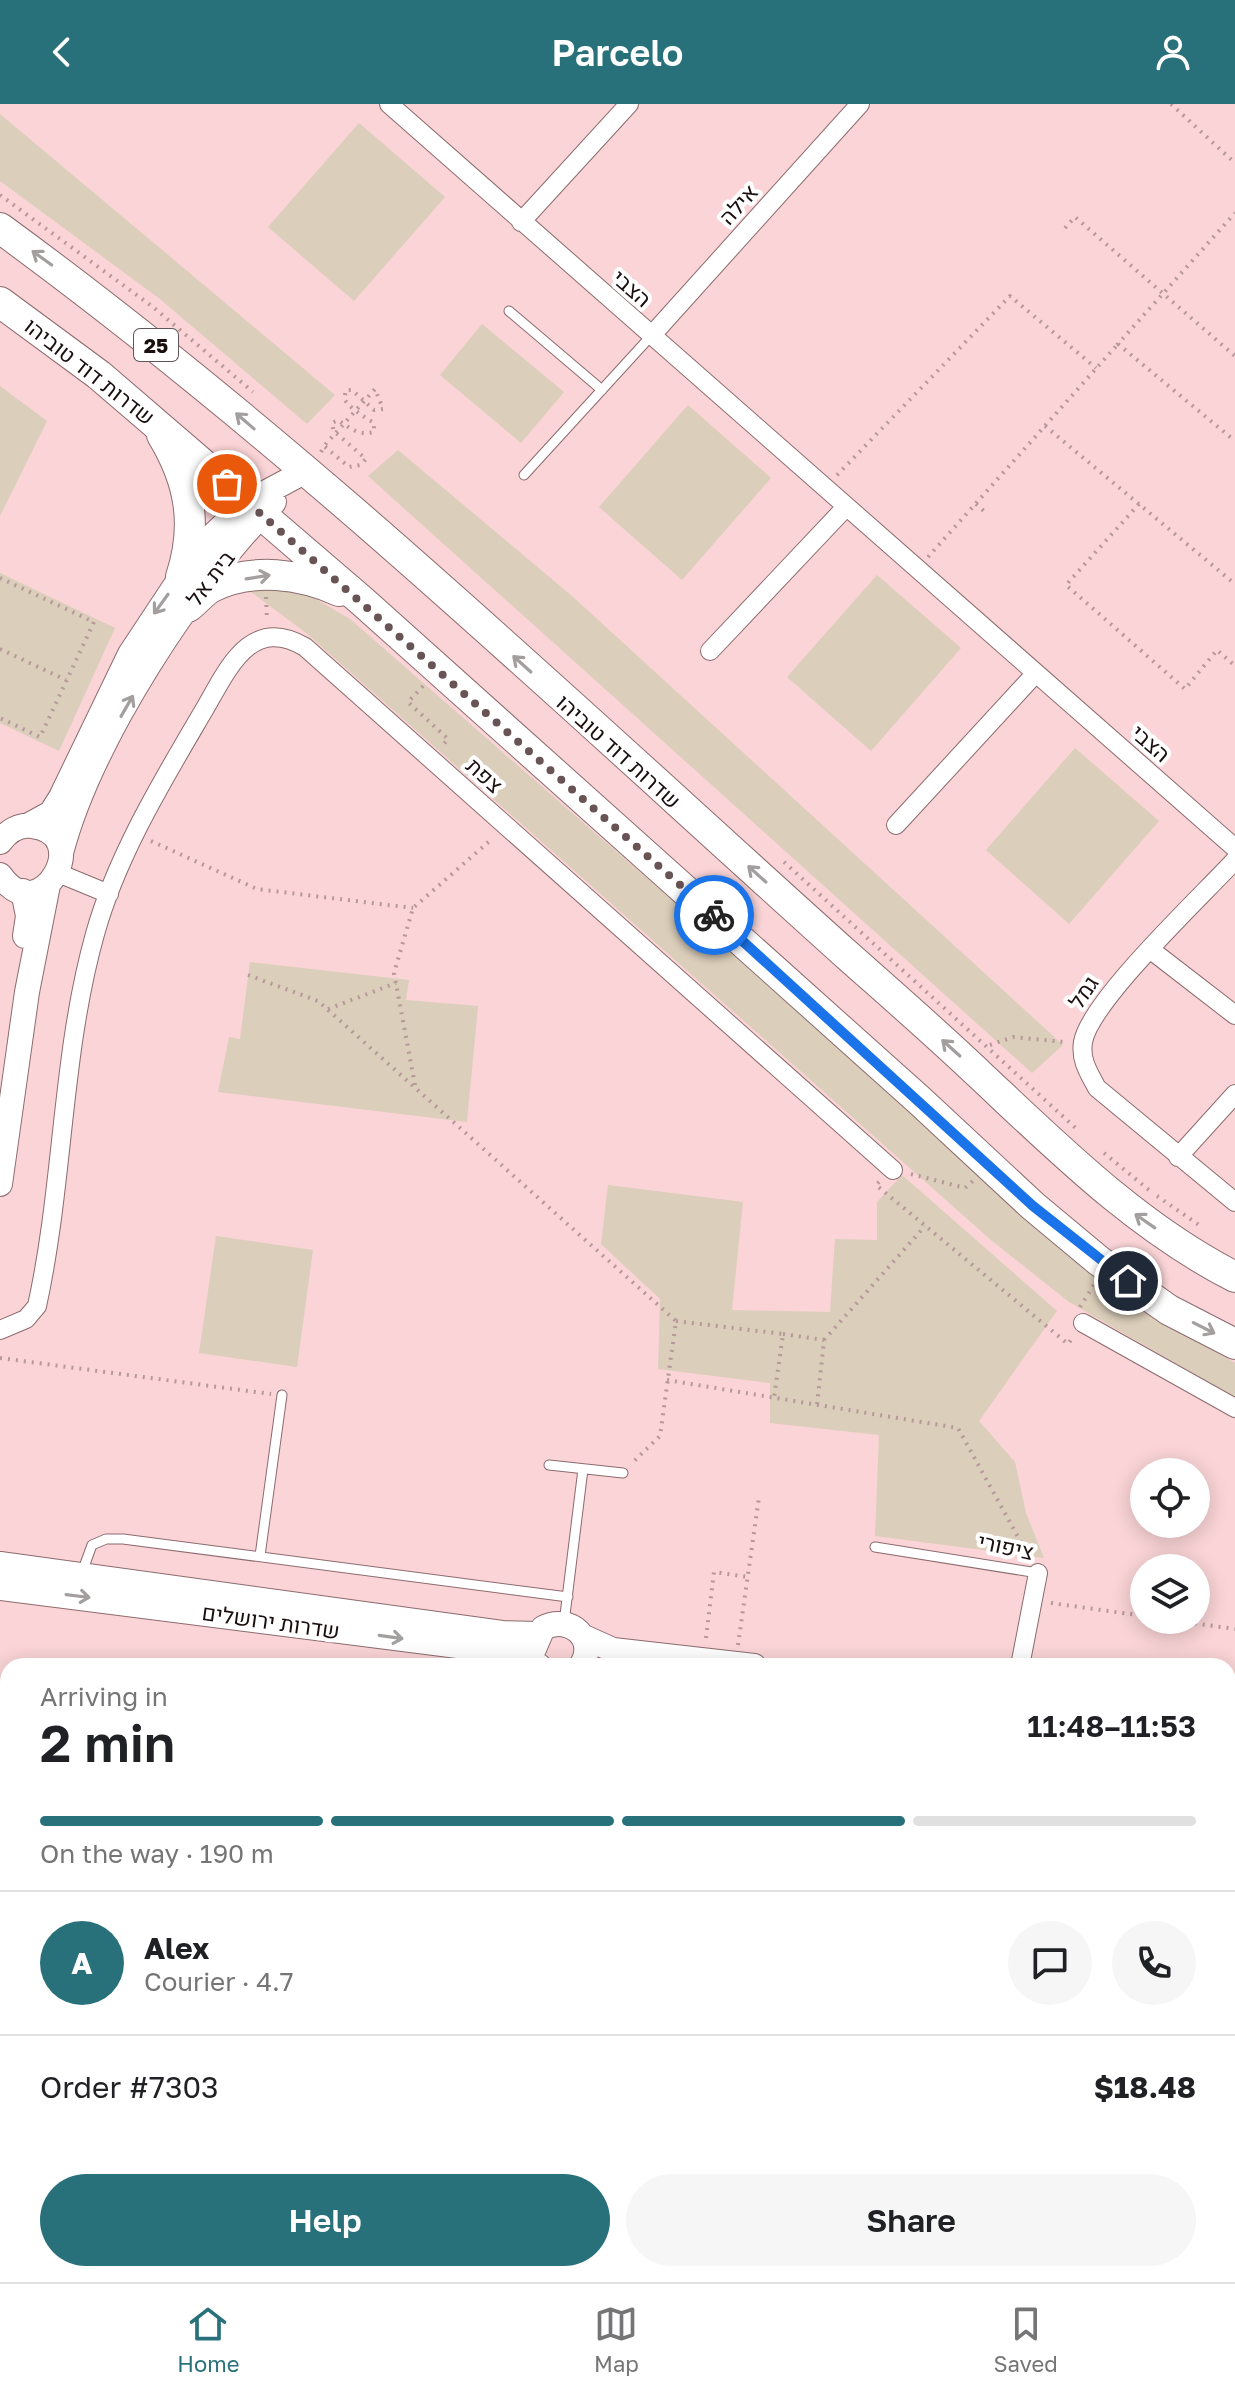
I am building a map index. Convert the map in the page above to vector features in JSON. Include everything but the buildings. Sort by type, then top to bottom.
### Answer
[{"type":"highway","name":"שדרות דוד טוביהו","points":[[0,228],[136,328],[304,472],[948,1045],[1073,1162],[1135,1214],[1200,1259],[1235,1277]]},
{"type":"highway","name":"שדרות דוד טוביהו","points":[[0,302],[152,420],[362,601],[1099,1261],[1169,1310],[1235,1344]]},
{"type":"highway","points":[[152,420],[175,457],[192,511],[190,550],[181,577]]},
{"type":"highway","points":[[188,607],[212,587],[265,575],[295,575],[362,601]]},
{"type":"street","name":"הצבי","points":[[389,104],[1235,848]]},
{"type":"street","points":[[521,222],[629,104]]},
{"type":"street","name":"אילה","points":[[651,336],[860,104]]},
{"type":"street","name":"בית אל","points":[[0,842],[9,832],[51,813],[130,654],[212,536],[304,472]]},
{"type":"street","points":[[710,651],[846,507]]},
{"type":"street","name":"בית אל","points":[[0,1184],[21,1029],[56,870],[86,782],[128,704],[255,508]]},
{"type":"street","name":"צפת","points":[[0,1330],[26,1319],[37,1306],[77,1013],[95,933],[109,894],[172,765],[242,650],[257,640],[275,636],[287,637],[305,647],[893,1170]]},
{"type":"street","points":[[896,825],[1036,673]]},
{"type":"street","points":[[29,825],[52,835],[56,870]]},
{"type":"street","name":"גמל","points":[[1235,860],[1116,985],[1087,1030],[1082,1045],[1084,1064],[1097,1088],[1235,1202]]},
{"type":"street","points":[[0,1078],[26,934],[8,883],[56,870],[109,894]]},
{"type":"street","points":[[1151,950],[1235,1015]]},
{"type":"street","points":[[1178,1157],[1235,1094]]},
{"type":"street","points":[[1081,1314],[1235,1408]]},
{"type":"street","name":"שדרות ירושלים","points":[[0,1564],[502,1633],[538,1634]]},
{"type":"street","name":"ציפורי","points":[[1022,1658],[1038,1573]]},
{"type":"street","name":"שדרות ירושלים","points":[[0,1588],[505,1652],[525,1658]]},
{"type":"street","points":[[536,1658],[533,1650],[538,1634],[550,1625],[574,1630],[613,1650],[683,1658]]},
{"type":"street","points":[[574,1630],[587,1653],[585,1658]]},
{"type":"lane","points":[[509,311],[602,390]]},
{"type":"lane","points":[[524,475],[651,336]]},
{"type":"lane","points":[[260,1556],[282,1395]]},
{"type":"lane","points":[[549,1465],[623,1473]]},
{"type":"lane","points":[[574,1630],[568,1597],[583,1469]]},
{"type":"lane","points":[[81,1577],[92,1545],[106,1539],[568,1597]]},
{"type":"lane","name":"ציפורי","points":[[875,1547],[1038,1573]]},
{"type":"path","points":[[1171,104],[1235,163]]},
{"type":"path","points":[[1096,368],[1235,213]]},
{"type":"path","points":[[1065,228],[1075,217],[1235,356]]},
{"type":"path","points":[[848,465],[1010,296],[1096,368]]},
{"type":"path","points":[[1096,368],[1118,344]]},
{"type":"path","points":[[942,542],[1118,344]]},
{"type":"path","points":[[1118,344],[1235,441]]},
{"type":"path","points":[[304,472],[324,446],[336,433],[344,424],[355,411],[364,401],[375,389],[383,409],[374,410],[364,401],[352,390],[346,390],[344,399],[355,411],[374,423],[374,432],[356,432],[344,424],[338,420],[332,423],[336,433],[366,459],[360,465],[349,467],[324,446]]},
{"type":"path","points":[[1045,426],[1235,584]]},
{"type":"path","points":[[976,504],[986,513]]},
{"type":"path","points":[[1139,504],[1066,585],[1185,689],[1217,650],[1235,666]]},
{"type":"path","points":[[0,578],[94,622],[40,737],[0,718]]},
{"type":"path","points":[[266,593],[267,618]]},
{"type":"path","points":[[0,649],[66,680]]},
{"type":"path","points":[[429,740],[439,749],[448,739],[408,702],[439,669]]},
{"type":"path","points":[[415,1088],[394,973],[413,908],[506,826]]},
{"type":"path","points":[[136,834],[257,889],[413,908]]},
{"type":"path","points":[[248,975],[318,1001],[328,1009],[676,1321],[824,1340]]},
{"type":"path","points":[[328,1009],[396,983]]},
{"type":"path","points":[[989,1046],[1013,1037],[1082,1045]]},
{"type":"path","points":[[989,1165],[965,1188],[893,1170],[876,1185],[1068,1344],[1087,1294]]},
{"type":"path","points":[[817,1405],[824,1340],[925,1226]]},
{"type":"path","points":[[623,1473],[660,1436],[676,1321]]},
{"type":"path","points":[[774,1398],[783,1334]]},
{"type":"path","points":[[0,1358],[282,1395]]},
{"type":"path","points":[[667,1380],[958,1428],[1038,1573]]},
{"type":"path","points":[[745,1658],[748,1577],[759,1497]]},
{"type":"path","points":[[705,1641],[714,1572],[748,1577]]},
{"type":"path","points":[[1033,1600],[1130,1614]]},
{"type":"path","points":[[1210,1625],[1235,1629]]},
{"type":"shaded area","points":[[0,114],[335,395],[307,424],[160,299],[0,181]]},
{"type":"shaded area","points":[[359,123],[445,197],[354,301],[268,227]]},
{"type":"shaded area","points":[[482,324],[564,392],[521,443],[440,375]]},
{"type":"shaded area","points":[[0,386],[47,421],[0,516]]},
{"type":"shaded area","points":[[688,405],[771,478],[682,580],[599,507]]},
{"type":"shaded area","points":[[398,450],[572,596],[1063,1045],[1032,1073],[368,476]]},
{"type":"shaded area","points":[[0,573],[115,628],[59,751],[0,723]]},
{"type":"shaded area","points":[[877,575],[961,648],[871,751],[787,677]]},
{"type":"shaded area","points":[[276,587],[300,590],[350,619],[917,1114],[1164,1321],[1235,1363],[1235,1397],[1069,1302],[991,1240],[305,632],[251,592]]},
{"type":"shaded area","points":[[1075,748],[1159,821],[1069,924],[986,850]]},
{"type":"shaded area","points":[[250,962],[409,980],[406,1000],[478,1006],[467,1122],[218,1092],[229,1037],[240,1039]]},
{"type":"shaded area","points":[[902,1175],[1057,1311],[979,1421],[1015,1462],[1026,1513],[1044,1558],[875,1536],[879,1435],[770,1423],[770,1383],[658,1369],[660,1299],[601,1244],[608,1185],[743,1202],[732,1310],[830,1312],[835,1239],[877,1240],[877,1202]]},
{"type":"shaded area","points":[[216,1236],[313,1250],[297,1367],[199,1353]]},
{"type":"way so far","points":[[227,484],[714,915]]},
{"type":"route","points":[[714,915],[1033,1206],[1128,1281]]}]
